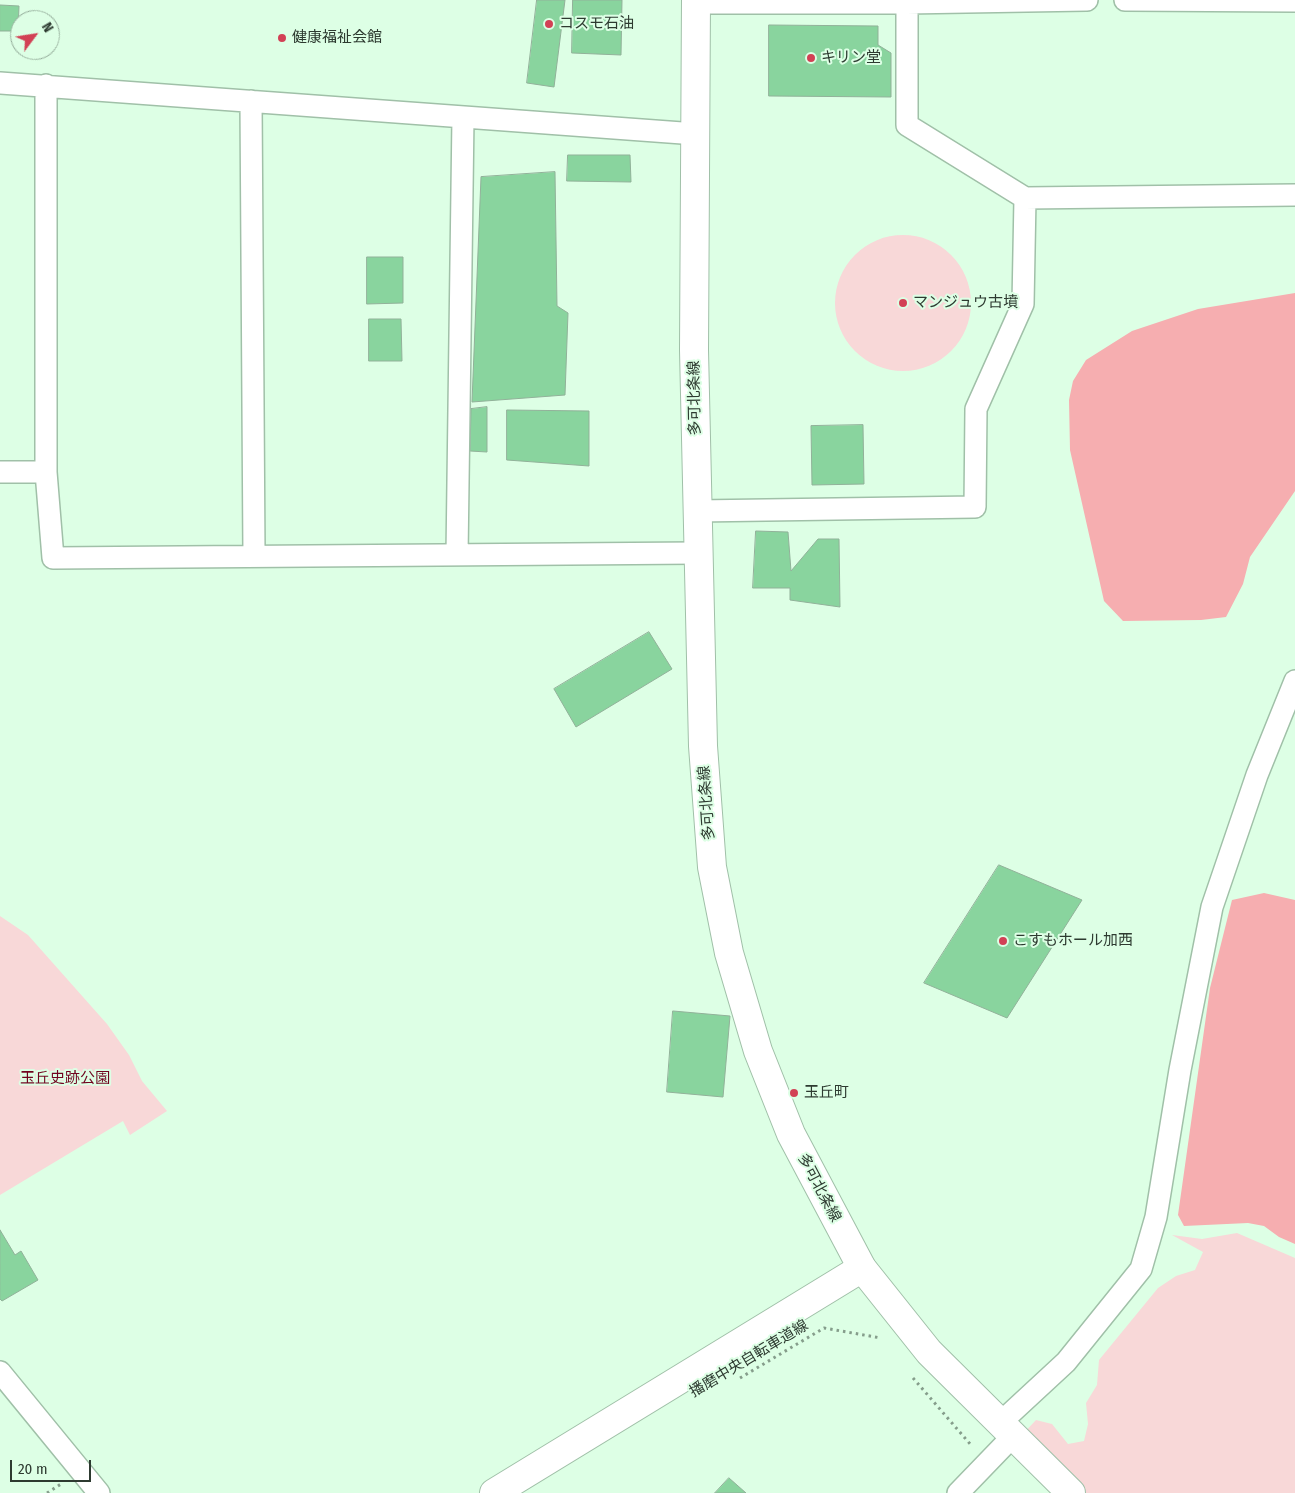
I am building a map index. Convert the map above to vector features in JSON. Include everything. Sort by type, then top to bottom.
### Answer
[{"type":"main road","name":"多可北条線","points":[[696,2],[694,350],[697,552],[703,746],[712,867],[729,953],[758,1050],[792,1134],[862,1268],[929,1352],[1071,1493]]},
{"type":"main road","points":[[494,1493],[862,1268]]},
{"type":"street","points":[[696,2],[1087,0]]},
{"type":"street","points":[[1125,0],[1289,0]]},
{"type":"street","points":[[907,2],[907,125],[1025,198],[1295,195]]},
{"type":"street","points":[[0,83],[696,134]]},
{"type":"street","points":[[46,86],[46,472],[53,558],[697,552]]},
{"type":"street","points":[[251,101],[254,556]]},
{"type":"street","points":[[457,555],[463,117]]},
{"type":"street","points":[[697,511],[975,507],[976,409],[1023,304],[1025,198]]},
{"type":"street","points":[[0,472],[46,472]]},
{"type":"street","points":[[958,1493],[990,1460],[1006,1430],[1066,1362],[1141,1269],[1156,1217],[1180,1070],[1212,907],[1257,775],[1295,681]]},
{"type":"street","points":[[0,1372],[99,1493]]},
{"type":"path","name":"播磨中央自転車道線","points":[[732,1382],[824,1328],[881,1337],[887,1344]]},
{"type":"path","points":[[908,1372],[966,1440],[990,1460]]},
{"type":"green space","name":"マンジュウ古墳","points":[[903,235],[929,240],[941,246],[951,255],[960,265],[966,277],[971,303],[966,329],[960,341],[951,351],[941,360],[929,366],[903,371],[877,366],[865,360],[855,351],[846,341],[840,329],[835,303],[840,277],[846,265],[855,255],[865,246],[877,240]]},
{"type":"green space","name":"玉丘史跡公園","points":[[0,916],[28,935],[107,1024],[129,1055],[142,1081],[167,1111],[130,1135],[123,1121],[0,1195]]},
{"type":"green space","points":[[1237,1233],[1295,1258],[1295,1493],[1085,1493],[1020,1437],[1036,1420],[1052,1424],[1068,1444],[1084,1441],[1088,1424],[1086,1403],[1097,1385],[1099,1360],[1158,1288],[1176,1276],[1195,1270],[1203,1252],[1172,1235],[1202,1239]]},
{"type":"shaded area","points":[[1295,293],[1295,491],[1250,557],[1243,584],[1226,617],[1201,620],[1123,621],[1104,601],[1070,450],[1069,400],[1073,381],[1086,360],[1132,331],[1198,309]]},
{"type":"shaded area","points":[[1264,893],[1295,900],[1295,1244],[1279,1237],[1264,1226],[1248,1223],[1184,1226],[1178,1215],[1210,988],[1232,900]]},
{"type":"building","points":[[537,0],[565,0],[554,87],[527,83]]},
{"type":"building","points":[[573,0],[622,0],[621,55],[572,53]]},
{"type":"building","points":[[0,5],[19,6],[19,10],[10,10],[10,31],[0,31]]},
{"type":"building","points":[[769,25],[878,26],[878,45],[891,53],[891,97],[769,96]]},
{"type":"building","points":[[568,155],[630,155],[631,182],[567,181]]},
{"type":"building","points":[[555,172],[557,306],[568,313],[565,395],[472,402],[481,177]]},
{"type":"building","points":[[367,257],[403,257],[403,303],[367,304]]},
{"type":"building","points":[[369,319],[401,319],[402,361],[369,361]]},
{"type":"building","points":[[487,407],[487,452],[470,451],[471,409]]},
{"type":"building","points":[[507,410],[589,411],[589,466],[507,460]]},
{"type":"building","points":[[863,425],[864,484],[812,485],[811,426]]},
{"type":"building","points":[[756,531],[788,532],[791,571],[818,539],[839,539],[840,607],[790,600],[790,588],[753,588]]},
{"type":"building","points":[[649,632],[672,669],[576,727],[554,689]]},
{"type":"building","name":"こすもホール加西","points":[[999,865],[1082,900],[1007,1018],[924,983]]},
{"type":"building","points":[[673,1011],[730,1016],[723,1097],[667,1092]]},
{"type":"building","points":[[0,1230],[15,1255],[21,1251],[38,1280],[2,1301],[0,1299]]},
{"type":"building","points":[[729,1478],[746,1493],[715,1493]]},
{"type":"place","name":"コスモ石油","points":[[549,24]]},
{"type":"place","name":"健康福祉会館","points":[[282,38]]},
{"type":"place","name":"キリン堂","points":[[811,58]]},
{"type":"place","name":"マンジュウ古墳","points":[[903,303]]},
{"type":"place","name":"こすもホール加西","points":[[1003,941]]},
{"type":"place","name":"玉丘町","points":[[794,1093]]}]
